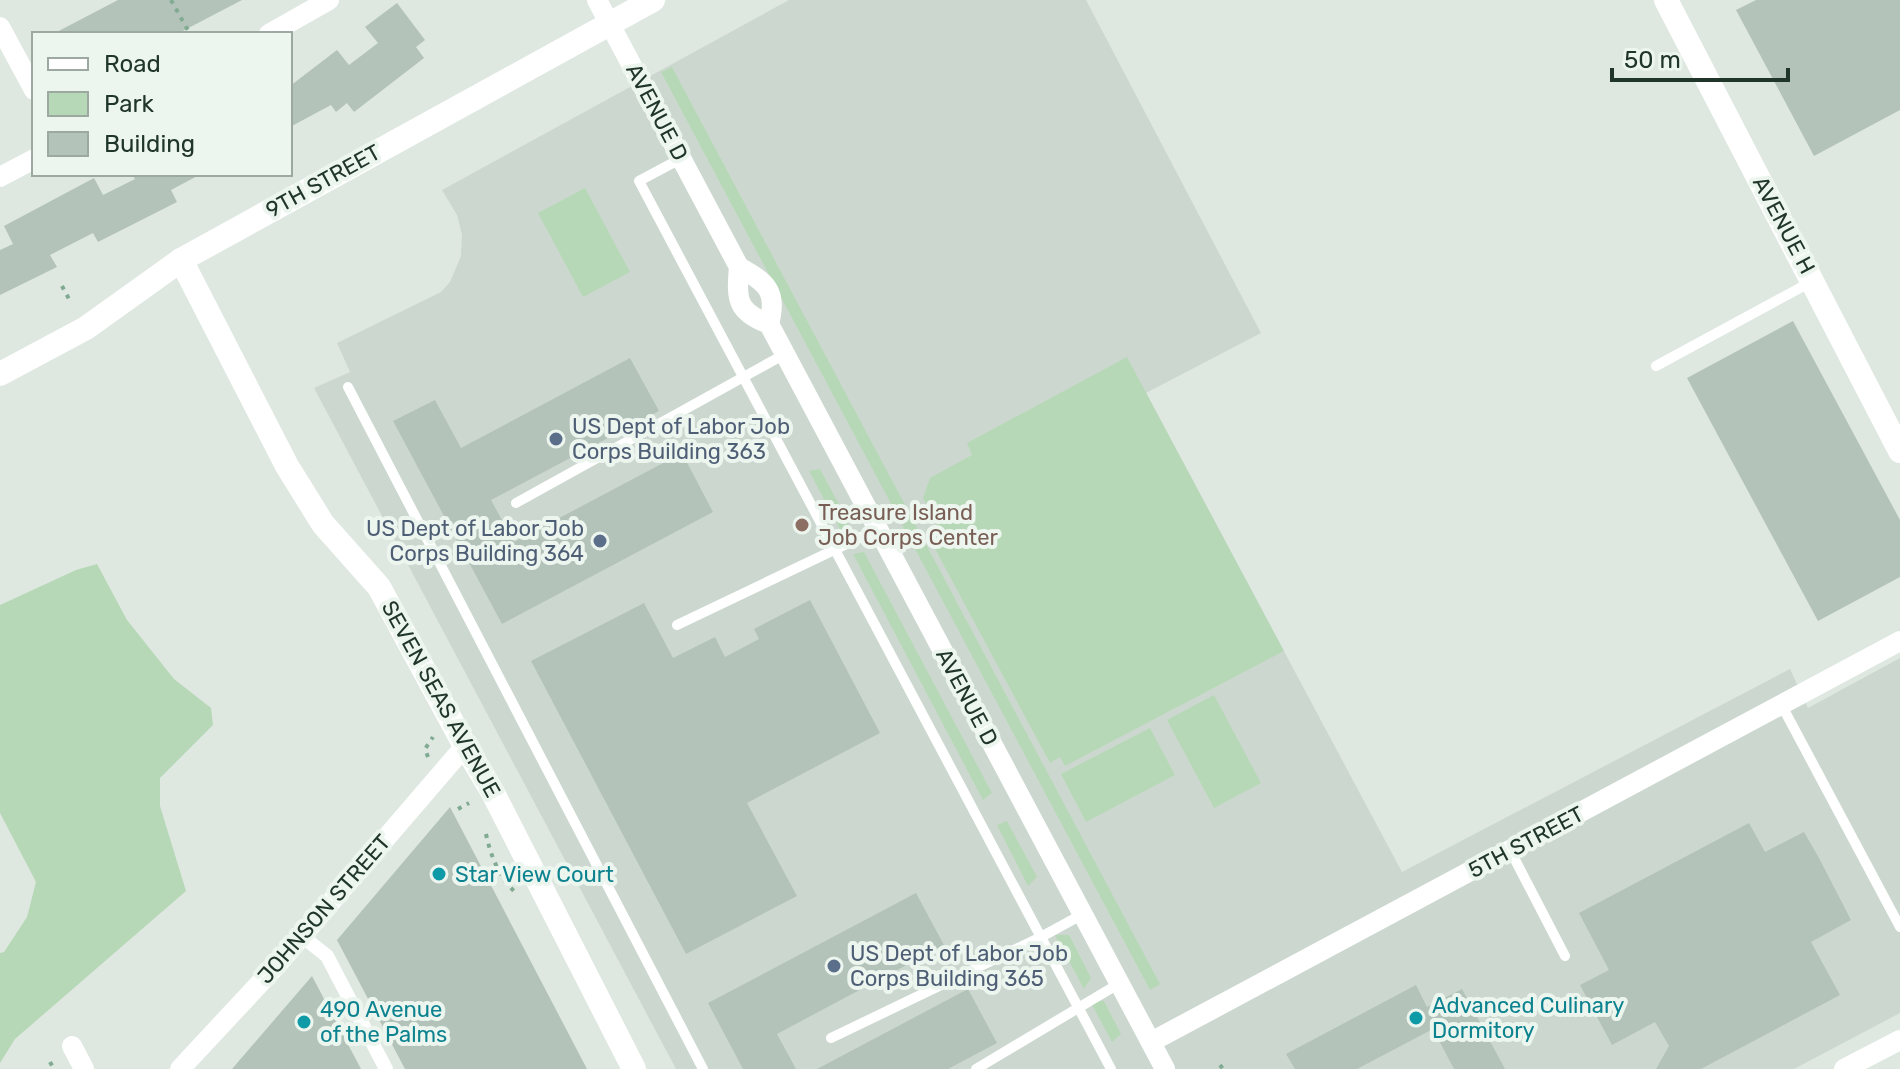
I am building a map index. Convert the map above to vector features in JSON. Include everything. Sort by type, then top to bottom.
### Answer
[{"type":"street","points":[[273,32],[329,0]]},
{"type":"street","name":"AVENUE D","points":[[597,0],[739,267],[763,281],[774,306],[769,324]]},
{"type":"street","name":"9TH STREET","points":[[0,374],[86,328],[181,260],[653,0]]},
{"type":"street","name":"AVENUE H","points":[[1666,0],[1900,451]]},
{"type":"street","points":[[0,27],[32,86]]},
{"type":"street","points":[[0,177],[32,160]]},
{"type":"street","name":"SEVEN SEAS AVENUE","points":[[181,260],[287,466],[323,524],[379,587],[492,791],[634,1069]]},
{"type":"street","name":"AVENUE D","points":[[739,267],[736,294],[750,317],[769,324],[1165,1069]]},
{"type":"street","name":"5TH STREET","points":[[1151,1042],[1900,641]]},
{"type":"street","name":"JOHNSON STREET","points":[[180,1069],[302,936],[465,746]]},
{"type":"street","points":[[302,936],[327,956],[386,1069]]},
{"type":"street","points":[[1844,1069],[1900,1040]]},
{"type":"street","points":[[72,1046],[84,1069]]},
{"type":"lane","points":[[682,158],[639,181],[1111,1069]]},
{"type":"lane","points":[[1656,366],[1813,281]]},
{"type":"lane","points":[[516,503],[785,354]]},
{"type":"lane","points":[[348,387],[703,1069]]},
{"type":"lane","points":[[677,625],[878,529]]},
{"type":"lane","points":[[1781,704],[1900,927]]},
{"type":"lane","points":[[1510,850],[1565,956]]},
{"type":"lane","points":[[831,1038],[1083,914]]},
{"type":"lane","points":[[976,1069],[1120,983]]},
{"type":"path","points":[[171,0],[189,32]]},
{"type":"path","points":[[62,286],[69,299]]},
{"type":"path","points":[[430,760],[425,749],[434,735]]},
{"type":"path","points":[[458,809],[469,803]]},
{"type":"path","points":[[50,1062],[54,1069]]},
{"type":"shaded area","name":"Treasure Island Job Corps Center","points":[[789,0],[1086,0],[1261,333],[1146,393],[1402,872],[1790,669],[1808,708],[1900,658],[1900,1013],[1794,1069],[676,1069],[314,388],[350,372],[337,343],[441,292],[450,282],[461,256],[462,235],[457,215],[442,190]]},
{"type":"green space","points":[[672,67],[1160,984],[1150,990],[661,72]]},
{"type":"green space","points":[[585,188],[630,272],[583,297],[538,213]]},
{"type":"green space","points":[[1127,357],[1284,651],[1065,766],[1060,757],[1050,763],[934,547],[945,541],[923,498],[930,478],[972,455],[967,443]]},
{"type":"green space","points":[[820,469],[849,523],[841,531],[809,471]]},
{"type":"green space","points":[[864,552],[992,793],[983,800],[853,554]]},
{"type":"green space","points":[[97,564],[127,620],[174,679],[211,708],[213,725],[160,778],[160,806],[186,891],[15,1039],[0,1063],[0,953],[4,952],[27,917],[36,882],[0,813],[0,605],[76,570]]},
{"type":"green space","points":[[1214,695],[1261,783],[1214,808],[1167,720]]},
{"type":"green space","points":[[1150,728],[1175,775],[1086,822],[1061,774]]},
{"type":"green space","points":[[1007,821],[1037,877],[1028,886],[997,825]]},
{"type":"green space","points":[[1055,935],[1069,935],[1091,978],[1084,989]]},
{"type":"green space","points":[[1090,1001],[1104,1001],[1121,1034],[1112,1042]]},
{"type":"building","points":[[118,0],[242,0],[181,32],[57,32]]},
{"type":"building","points":[[1756,0],[1900,0],[1900,110],[1814,156],[1736,10]]},
{"type":"building","points":[[397,3],[425,40],[416,47],[424,58],[354,112],[347,103],[336,112],[331,105],[292,126],[292,84],[337,50],[349,65],[378,43],[365,27]]},
{"type":"building","points":[[133,176],[197,176],[171,190],[177,202],[98,242],[93,233],[50,255],[57,267],[0,295],[0,250],[13,244],[4,226],[94,178],[103,195],[135,179]]},
{"type":"building","points":[[1793,321],[1900,520],[1900,577],[1818,621],[1687,378]]},
{"type":"building","points":[[630,358],[659,411],[491,500],[514,542],[682,453],[713,512],[502,624],[393,421],[435,400],[461,448]]},
{"type":"building","points":[[810,600],[880,733],[747,803],[797,896],[686,954],[531,661],[644,603],[673,658],[715,637],[725,657],[759,639],[754,629]]},
{"type":"building","name":"Star View Court","points":[[450,807],[587,1069],[405,1069],[337,940]]},
{"type":"building","points":[[1749,823],[1765,852],[1804,832],[1819,858],[1851,920],[1811,942],[1840,995],[1701,1069],[1656,1069],[1669,1046],[1655,1022],[1612,1045],[1580,985],[1609,970],[1579,913]]},
{"type":"building","points":[[916,893],[944,945],[777,1034],[796,1069],[743,1069],[708,1003]]},
{"type":"building","name":"490 Avenue of the Palms","points":[[312,976],[361,1069],[232,1069]]},
{"type":"building","name":"Advanced Culinary Dormitory","points":[[1416,985],[1427,1007],[1462,989],[1505,1069],[1454,1069],[1433,1029],[1357,1069],[1295,1069],[1286,1054]]},
{"type":"building","points":[[968,989],[997,1043],[948,1069],[817,1069]]},
{"type":"place","name":"US Dept of Labor Job Corps Building 363","points":[[556,439]]},
{"type":"place","name":"Treasure Island Job Corps Center","points":[[802,525]]},
{"type":"place","name":"US Dept of Labor Job Corps Building 364","points":[[600,541]]},
{"type":"place","name":"Star View Court","points":[[439,874]]},
{"type":"place","name":"US Dept of Labor Job Corps Building 365","points":[[834,966]]},
{"type":"place","name":"Advanced Culinary Dormitory","points":[[1416,1018]]},
{"type":"place","name":"490 Avenue of the Palms","points":[[304,1022]]}]
